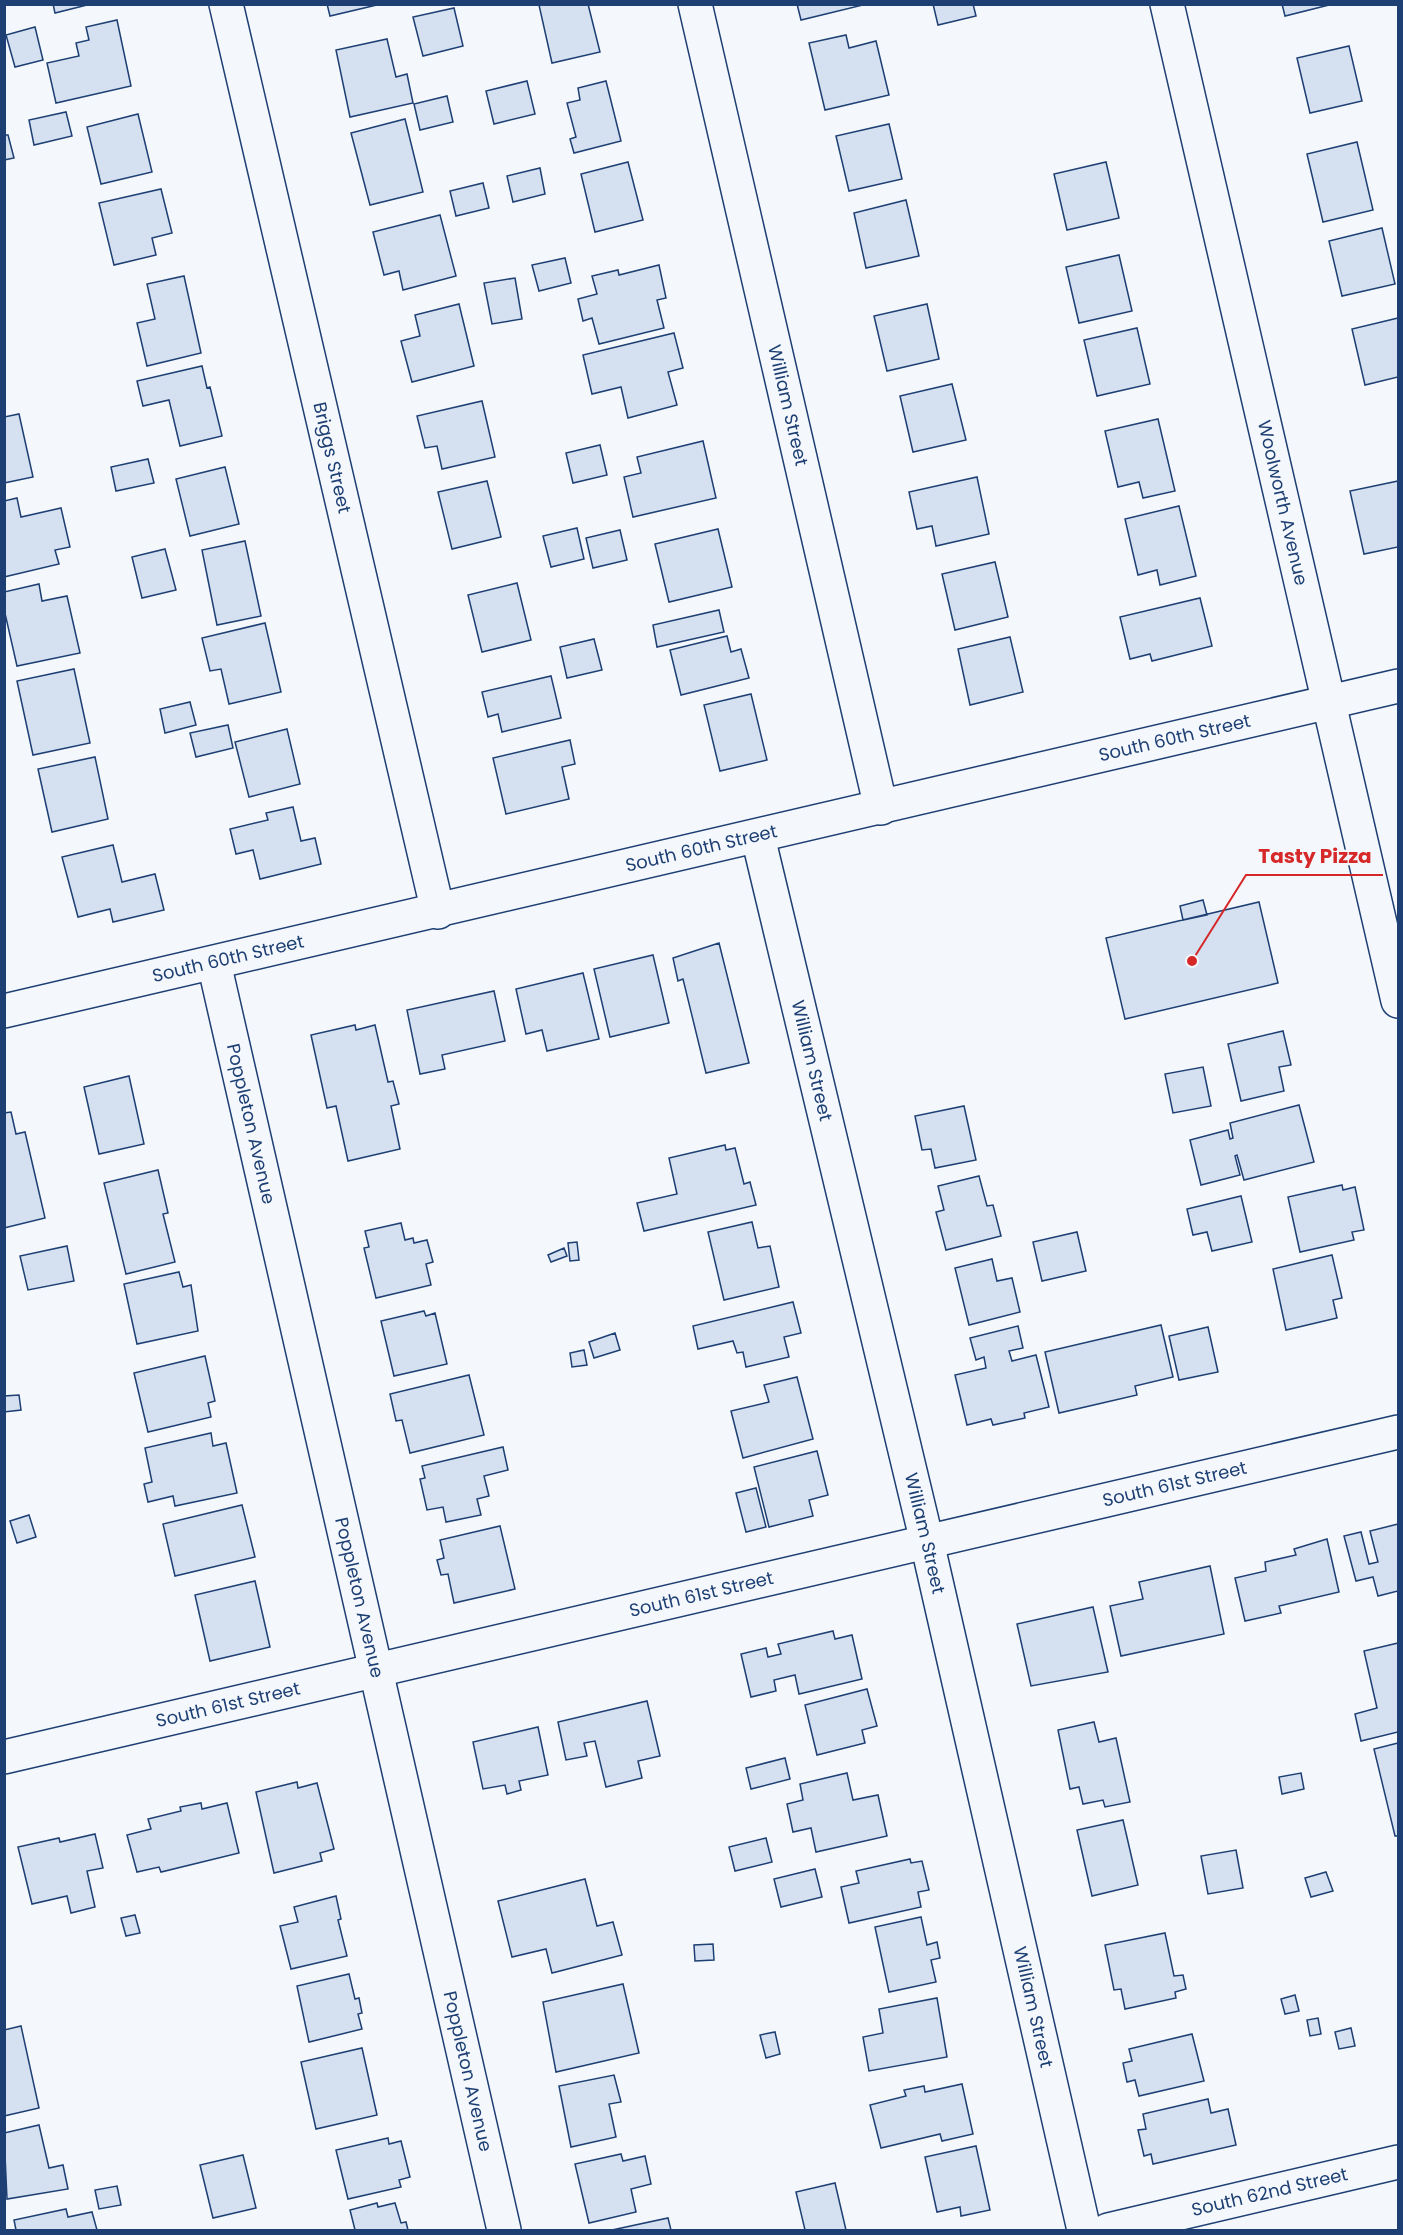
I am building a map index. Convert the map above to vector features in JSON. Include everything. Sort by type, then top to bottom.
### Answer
[{"type":"street","name":"Briggs Street","points":[[226,4],[438,912]]},
{"type":"street","name":"William Street","points":[[695,4],[881,808]]},
{"type":"street","name":"Woolworth Avenue","points":[[1167,4],[1398,1001]]},
{"type":"street","name":"South 60th Street","points":[[4,1011],[438,912],[1398,686]]},
{"type":"street","name":"William Street","points":[[758,837],[927,1542],[1084,2230]]},
{"type":"street","name":"Poppleton Avenue","points":[[214,963],[504,2230]]},
{"type":"street","name":"South 61st Street","points":[[4,1756],[1398,1432]]},
{"type":"street","name":"South 62nd Street","points":[[1108,2230],[1398,2162]]},
{"type":"building","points":[[53,4],[91,4],[55,13]]},
{"type":"building","points":[[327,4],[381,4],[330,16]]},
{"type":"building","points":[[588,4],[600,52],[552,63],[539,5]]},
{"type":"building","points":[[797,4],[863,4],[863,5],[801,20]]},
{"type":"building","points":[[933,4],[973,4],[976,16],[938,25]]},
{"type":"building","points":[[1282,4],[1333,4],[1285,16]]},
{"type":"building","points":[[454,8],[463,46],[423,56],[413,17]]},
{"type":"building","points":[[117,20],[131,86],[56,103],[47,63],[79,56],[76,43],[89,40],[86,27]]},
{"type":"building","points":[[35,27],[43,60],[15,67],[6,35]]},
{"type":"building","points":[[846,35],[849,48],[876,41],[889,95],[825,110],[809,43]]},
{"type":"building","points":[[387,39],[396,77],[407,74],[413,103],[350,117],[336,50]]},
{"type":"building","points":[[1349,46],[1362,101],[1310,113],[1297,58]]},
{"type":"building","points":[[527,81],[535,114],[494,124],[486,91]]},
{"type":"building","points":[[606,81],[621,141],[574,153],[570,139],[576,137],[567,103],[580,100],[578,88]]},
{"type":"building","points":[[447,96],[453,122],[420,130],[414,104]]},
{"type":"building","points":[[66,112],[72,136],[34,145],[29,120]]},
{"type":"building","points":[[138,114],[152,172],[101,184],[87,127]]},
{"type":"building","points":[[405,119],[423,192],[370,205],[351,133]]},
{"type":"building","points":[[889,124],[902,179],[849,191],[836,136]]},
{"type":"building","points":[[4,135],[8,135],[14,158],[4,160]]},
{"type":"building","points":[[1357,142],[1373,210],[1323,222],[1307,154]]},
{"type":"building","points":[[628,162],[643,220],[595,232],[581,174]]},
{"type":"building","points":[[1106,162],[1119,218],[1067,230],[1054,174]]},
{"type":"building","points":[[540,168],[545,194],[513,202],[507,176]]},
{"type":"building","points":[[483,183],[489,208],[456,216],[450,191]]},
{"type":"building","points":[[161,189],[172,233],[152,238],[156,255],[114,265],[99,203]]},
{"type":"building","points":[[906,200],[919,256],[866,268],[854,213]]},
{"type":"building","points":[[440,215],[456,276],[403,290],[399,271],[384,275],[373,232]]},
{"type":"building","points":[[1382,228],[1395,284],[1342,296],[1329,241]]},
{"type":"building","points":[[1119,255],[1132,311],[1079,323],[1066,267]]},
{"type":"building","points":[[565,258],[571,283],[539,291],[532,265]]},
{"type":"building","points":[[659,265],[666,298],[657,300],[664,328],[599,344],[592,318],[583,321],[578,299],[597,294],[592,276],[618,270],[619,275]]},
{"type":"building","points":[[184,276],[201,353],[147,366],[137,323],[155,319],[147,284]]},
{"type":"building","points":[[515,278],[522,319],[492,324],[484,283]]},
{"type":"building","points":[[459,304],[474,366],[412,382],[401,341],[420,336],[415,315]]},
{"type":"building","points":[[927,304],[939,359],[887,371],[874,316]]},
{"type":"building","points":[[1398,318],[1398,377],[1365,385],[1352,329]]},
{"type":"building","points":[[1137,328],[1150,384],[1097,396],[1084,340]]},
{"type":"building","points":[[674,333],[683,368],[668,372],[677,405],[628,418],[621,387],[592,394],[583,355]]},
{"type":"building","points":[[202,366],[207,388],[210,387],[222,436],[180,446],[169,400],[143,406],[137,381]]},
{"type":"building","points":[[952,384],[966,440],[913,452],[900,396]]},
{"type":"building","points":[[482,401],[495,457],[442,469],[437,446],[425,448],[417,416]]},
{"type":"building","points":[[19,414],[33,477],[4,483],[4,417]]},
{"type":"building","points":[[1158,419],[1175,491],[1143,498],[1139,482],[1118,487],[1105,431]]},
{"type":"building","points":[[703,441],[716,498],[633,517],[624,477],[641,473],[637,457]]},
{"type":"building","points":[[600,445],[607,475],[573,483],[566,453]]},
{"type":"building","points":[[148,459],[154,483],[116,491],[111,467]]},
{"type":"building","points":[[225,467],[239,524],[190,536],[176,479]]},
{"type":"building","points":[[977,477],[989,534],[936,546],[932,526],[917,529],[909,492]]},
{"type":"building","points":[[487,481],[501,537],[452,549],[438,492]]},
{"type":"building","points":[[1398,481],[1398,547],[1364,554],[1350,491]]},
{"type":"building","points":[[17,498],[21,517],[61,508],[70,547],[55,550],[59,564],[4,577],[4,501]]},
{"type":"building","points":[[1179,506],[1196,576],[1160,585],[1157,570],[1138,575],[1125,519]]},
{"type":"building","points":[[577,528],[584,559],[551,567],[543,536]]},
{"type":"building","points":[[718,529],[732,587],[669,602],[655,544]]},
{"type":"building","points":[[620,530],[627,560],[593,568],[586,538]]},
{"type":"building","points":[[245,541],[261,616],[217,625],[202,550]]},
{"type":"building","points":[[165,549],[176,590],[142,598],[132,557]]},
{"type":"building","points":[[995,562],[1008,617],[955,630],[942,574]]},
{"type":"building","points":[[517,583],[531,640],[482,652],[468,595]]},
{"type":"building","points":[[39,584],[42,601],[67,596],[80,653],[17,666],[4,609],[4,592]]},
{"type":"building","points":[[1200,598],[1212,646],[1152,661],[1150,654],[1130,659],[1120,617]]},
{"type":"building","points":[[719,610],[724,632],[657,647],[653,625]]},
{"type":"building","points":[[265,623],[281,692],[229,704],[221,669],[210,671],[202,638]]},
{"type":"building","points":[[727,636],[731,652],[741,649],[749,678],[681,695],[670,650]]},
{"type":"building","points":[[1010,637],[1023,692],[970,705],[958,649]]},
{"type":"building","points":[[594,639],[602,670],[567,678],[560,647]]},
{"type":"building","points":[[74,669],[90,743],[33,755],[17,681]]},
{"type":"building","points":[[551,676],[561,718],[502,732],[498,714],[488,717],[482,692]]},
{"type":"building","points":[[751,694],[767,760],[720,771],[704,705]]},
{"type":"building","points":[[190,702],[196,725],[165,733],[160,709]]},
{"type":"building","points":[[228,725],[233,748],[196,757],[190,733]]},
{"type":"building","points":[[287,729],[300,784],[249,797],[235,742]]},
{"type":"building","points":[[570,740],[575,764],[562,767],[569,799],[506,814],[493,758]]},
{"type":"building","points":[[95,757],[108,819],[52,832],[38,769]]},
{"type":"building","points":[[293,807],[301,841],[315,838],[321,864],[260,879],[253,850],[236,854],[230,829],[268,820],[266,813]]},
{"type":"building","points":[[113,845],[122,882],[155,874],[164,910],[113,922],[110,909],[78,917],[62,857]]},
{"type":"building","points":[[1203,900],[1207,915],[1183,920],[1180,906]]},
{"type":"building","points":[[1259,902],[1278,983],[1125,1019],[1106,938]]},
{"type":"building","points":[[719,943],[749,1063],[706,1073],[683,979],[678,981],[673,958]]},
{"type":"building","points":[[653,955],[669,1023],[610,1037],[594,969]]},
{"type":"building","points":[[583,973],[599,1039],[547,1051],[542,1030],[526,1034],[516,989]]},
{"type":"building","points":[[494,991],[505,1041],[442,1055],[445,1069],[420,1074],[407,1010]]},
{"type":"building","points":[[355,1025],[356,1030],[375,1025],[388,1082],[393,1081],[399,1104],[391,1106],[400,1149],[348,1161],[336,1106],[327,1108],[311,1035]]},
{"type":"building","points":[[1283,1031],[1291,1065],[1279,1067],[1284,1091],[1241,1101],[1228,1044]]},
{"type":"building","points":[[1203,1067],[1211,1106],[1173,1113],[1165,1074]]},
{"type":"building","points":[[129,1076],[144,1144],[99,1154],[84,1087]]},
{"type":"building","points":[[1299,1105],[1314,1162],[1244,1180],[1237,1155],[1235,1156],[1240,1175],[1201,1185],[1190,1140],[1228,1130],[1230,1139],[1233,1138],[1230,1123]]},
{"type":"building","points":[[964,1106],[976,1160],[935,1168],[931,1149],[922,1150],[915,1116]]},
{"type":"building","points":[[11,1112],[16,1134],[25,1132],[45,1218],[4,1228],[4,1113]]},
{"type":"building","points":[[725,1145],[726,1150],[735,1148],[744,1184],[750,1182],[756,1205],[644,1231],[637,1203],[677,1194],[669,1158]]},
{"type":"building","points":[[158,1170],[168,1213],[163,1214],[175,1262],[126,1274],[104,1183]]},
{"type":"building","points":[[979,1176],[987,1206],[993,1205],[1001,1236],[946,1250],[936,1212],[944,1210],[938,1186]]},
{"type":"building","points":[[1342,1185],[1343,1190],[1355,1187],[1364,1230],[1352,1232],[1354,1240],[1300,1252],[1288,1197]]},
{"type":"building","points":[[1241,1196],[1252,1242],[1212,1251],[1207,1232],[1193,1235],[1187,1209]]},
{"type":"building","points":[[752,1222],[758,1248],[770,1246],[779,1287],[724,1300],[708,1232]]},
{"type":"building","points":[[401,1223],[405,1240],[413,1238],[414,1243],[427,1240],[433,1262],[426,1264],[431,1285],[376,1298],[364,1248],[369,1247],[365,1231]]},
{"type":"building","points":[[1077,1232],[1086,1271],[1042,1281],[1033,1242]]},
{"type":"building","points":[[577,1242],[579,1260],[570,1261],[568,1243]]},
{"type":"building","points":[[67,1246],[74,1281],[28,1290],[20,1256]]},
{"type":"building","points":[[564,1248],[567,1256],[551,1262],[548,1255]]},
{"type":"building","points":[[1332,1255],[1342,1298],[1333,1300],[1337,1318],[1286,1330],[1273,1269]]},
{"type":"building","points":[[992,1259],[997,1281],[1012,1278],[1020,1312],[969,1325],[955,1268]]},
{"type":"building","points":[[179,1272],[183,1287],[191,1285],[198,1331],[137,1344],[124,1284]]},
{"type":"building","points":[[793,1302],[801,1333],[784,1337],[789,1357],[746,1367],[743,1352],[737,1353],[733,1341],[698,1349],[693,1326]]},
{"type":"building","points":[[424,1311],[426,1316],[435,1313],[447,1364],[394,1376],[381,1321]]},
{"type":"building","points":[[1161,1325],[1173,1377],[1135,1386],[1137,1395],[1059,1413],[1045,1352]]},
{"type":"building","points":[[1018,1326],[1023,1348],[1009,1351],[1012,1361],[1036,1355],[1049,1407],[1024,1413],[1025,1418],[993,1425],[991,1419],[967,1425],[955,1375],[986,1368],[984,1357],[976,1360],[970,1338]]},
{"type":"building","points":[[1208,1327],[1218,1372],[1179,1380],[1169,1336]]},
{"type":"building","points":[[615,1333],[620,1350],[594,1358],[589,1342]]},
{"type":"building","points":[[584,1350],[587,1365],[572,1367],[570,1353]]},
{"type":"building","points":[[205,1356],[215,1401],[208,1403],[211,1417],[148,1432],[134,1373]]},
{"type":"building","points":[[469,1375],[484,1435],[410,1453],[402,1420],[396,1421],[390,1394]]},
{"type":"building","points":[[797,1377],[813,1439],[743,1458],[731,1411],[769,1402],[764,1385]]},
{"type":"building","points":[[19,1395],[21,1410],[4,1412],[4,1396]]},
{"type":"building","points":[[211,1433],[213,1446],[226,1443],[237,1493],[175,1506],[173,1496],[148,1502],[144,1484],[152,1482],[145,1448]]},
{"type":"building","points":[[503,1447],[508,1470],[484,1476],[489,1496],[477,1499],[481,1515],[446,1522],[443,1507],[427,1510],[420,1479],[425,1478],[422,1466]]},
{"type":"building","points":[[817,1451],[828,1495],[809,1500],[813,1516],[769,1527],[754,1467]]},
{"type":"building","points":[[756,1488],[766,1527],[746,1532],[736,1493]]},
{"type":"building","points":[[242,1505],[255,1557],[175,1576],[163,1524]]},
{"type":"building","points":[[29,1515],[36,1537],[17,1543],[10,1521]]},
{"type":"building","points":[[1398,1524],[1398,1591],[1378,1596],[1373,1577],[1356,1581],[1344,1536],[1361,1532],[1369,1564],[1378,1562],[1370,1531]]},
{"type":"building","points":[[500,1526],[515,1589],[454,1603],[448,1574],[441,1575],[437,1560],[444,1558],[440,1540]]},
{"type":"building","points":[[1327,1539],[1339,1592],[1279,1606],[1281,1613],[1245,1621],[1235,1578],[1266,1571],[1265,1562],[1296,1555],[1294,1549]]},
{"type":"building","points":[[1210,1566],[1224,1634],[1121,1656],[1110,1606],[1143,1599],[1139,1582]]},
{"type":"building","points":[[255,1581],[270,1647],[210,1661],[195,1595]]},
{"type":"building","points":[[1093,1607],[1108,1672],[1031,1686],[1017,1624]]},
{"type":"building","points":[[833,1631],[835,1639],[852,1635],[862,1679],[799,1694],[795,1675],[774,1680],[776,1691],[751,1697],[741,1654],[766,1648],[768,1657],[781,1654],[778,1644]]},
{"type":"building","points":[[1398,1643],[1398,1732],[1361,1741],[1355,1714],[1377,1708],[1364,1651]]},
{"type":"building","points":[[867,1689],[877,1726],[862,1730],[865,1743],[817,1755],[805,1705]]},
{"type":"building","points":[[647,1701],[660,1756],[638,1761],[642,1778],[606,1787],[595,1741],[584,1743],[587,1756],[566,1760],[558,1722]]},
{"type":"building","points":[[1094,1722],[1099,1742],[1116,1738],[1130,1802],[1105,1807],[1103,1800],[1083,1804],[1079,1787],[1070,1789],[1058,1730]]},
{"type":"building","points":[[538,1727],[548,1775],[519,1781],[521,1790],[507,1794],[505,1785],[483,1789],[473,1742]]},
{"type":"building","points":[[1398,1743],[1398,1836],[1395,1836],[1374,1749]]},
{"type":"building","points":[[785,1758],[790,1779],[751,1789],[746,1768]]},
{"type":"building","points":[[847,1773],[853,1800],[878,1795],[887,1836],[816,1852],[811,1828],[793,1832],[787,1804],[803,1800],[800,1784]]},
{"type":"building","points":[[1301,1773],[1304,1789],[1282,1794],[1279,1777]]},
{"type":"building","points":[[297,1782],[298,1788],[317,1783],[334,1849],[320,1853],[322,1861],[274,1873],[256,1792]]},
{"type":"building","points":[[201,1803],[202,1809],[227,1803],[239,1853],[161,1872],[159,1867],[137,1872],[127,1835],[151,1829],[148,1819],[181,1811],[180,1807]]},
{"type":"building","points":[[1123,1820],[1138,1885],[1092,1896],[1077,1830]]},
{"type":"building","points":[[95,1834],[103,1868],[87,1871],[95,1907],[71,1913],[67,1896],[32,1904],[18,1847],[59,1838],[60,1842]]},
{"type":"building","points":[[766,1838],[772,1862],[735,1871],[729,1847]]},
{"type":"building","points":[[1236,1850],[1243,1888],[1208,1894],[1201,1856]]},
{"type":"building","points":[[910,1859],[911,1863],[922,1861],[929,1890],[918,1892],[921,1907],[849,1923],[841,1887],[859,1883],[856,1871]]},
{"type":"building","points":[[815,1869],[822,1897],[781,1907],[774,1879]]},
{"type":"building","points":[[1326,1872],[1333,1891],[1311,1897],[1305,1878]]},
{"type":"building","points":[[585,1879],[597,1926],[613,1922],[622,1955],[552,1973],[546,1949],[512,1957],[498,1901]]},
{"type":"building","points":[[336,1896],[341,1919],[338,1920],[347,1956],[291,1969],[280,1926],[298,1922],[294,1907]]},
{"type":"building","points":[[135,1915],[140,1933],[126,1936],[121,1918]]},
{"type":"building","points":[[921,1917],[927,1945],[937,1942],[940,1958],[931,1960],[936,1982],[889,1992],[875,1927]]},
{"type":"building","points":[[1165,1933],[1174,1976],[1183,1975],[1186,1989],[1175,1992],[1176,1998],[1125,2009],[1121,1989],[1114,1990],[1105,1945]]},
{"type":"building","points":[[713,1944],[714,1960],[695,1961],[694,1945]]},
{"type":"building","points":[[349,1974],[355,1999],[359,1998],[362,2013],[358,2014],[362,2029],[309,2042],[297,1986]]},
{"type":"building","points":[[623,1984],[639,2053],[556,2072],[543,2002]]},
{"type":"building","points":[[1295,1995],[1299,2011],[1285,2014],[1281,1999]]},
{"type":"building","points":[[937,1998],[947,2057],[869,2071],[863,2037],[883,2033],[879,2009]]},
{"type":"building","points":[[1318,2018],[1321,2034],[1310,2036],[1307,2020]]},
{"type":"building","points":[[21,2026],[39,2108],[4,2116],[4,2030]]},
{"type":"building","points":[[1351,2028],[1355,2046],[1339,2049],[1335,2032]]},
{"type":"building","points":[[775,2032],[780,2054],[766,2058],[760,2035]]},
{"type":"building","points":[[1192,2034],[1204,2081],[1139,2096],[1135,2080],[1127,2082],[1123,2063],[1132,2061],[1129,2049]]},
{"type":"building","points":[[362,2048],[377,2115],[316,2129],[301,2062]]},
{"type":"building","points":[[614,2075],[621,2102],[609,2104],[616,2137],[571,2147],[559,2086]]},
{"type":"building","points":[[962,2084],[973,2134],[942,2141],[940,2134],[881,2148],[870,2105],[906,2096],[904,2090],[924,2086],[925,2092]]},
{"type":"building","points":[[1208,2099],[1211,2113],[1228,2109],[1236,2145],[1153,2164],[1151,2154],[1144,2156],[1138,2130],[1146,2129],[1143,2114]]},
{"type":"building","points":[[39,2125],[49,2168],[63,2165],[68,2189],[7,2199],[4,2133]]},
{"type":"building","points":[[388,2138],[389,2144],[401,2141],[410,2177],[399,2180],[401,2187],[348,2199],[336,2150]]},
{"type":"building","points":[[976,2146],[990,2210],[961,2216],[960,2207],[937,2212],[925,2157]]},
{"type":"building","points":[[621,2154],[623,2161],[645,2156],[651,2184],[631,2189],[636,2212],[589,2223],[575,2164]]},
{"type":"building","points":[[243,2155],[256,2208],[213,2218],[200,2165]]},
{"type":"building","points":[[835,2183],[846,2230],[805,2230],[796,2192]]},
{"type":"building","points":[[117,2186],[121,2205],[99,2209],[95,2190]]},
{"type":"building","points":[[377,2203],[378,2207],[395,2203],[401,2223],[406,2222],[408,2230],[355,2230],[350,2210]]},
{"type":"building","points":[[66,2209],[68,2217],[92,2212],[97,2230],[16,2230],[14,2220]]},
{"type":"building","points":[[668,2218],[671,2230],[612,2230]]},
{"type":"place","name":"Tasty Pizza","points":[[1192,961]]}]
